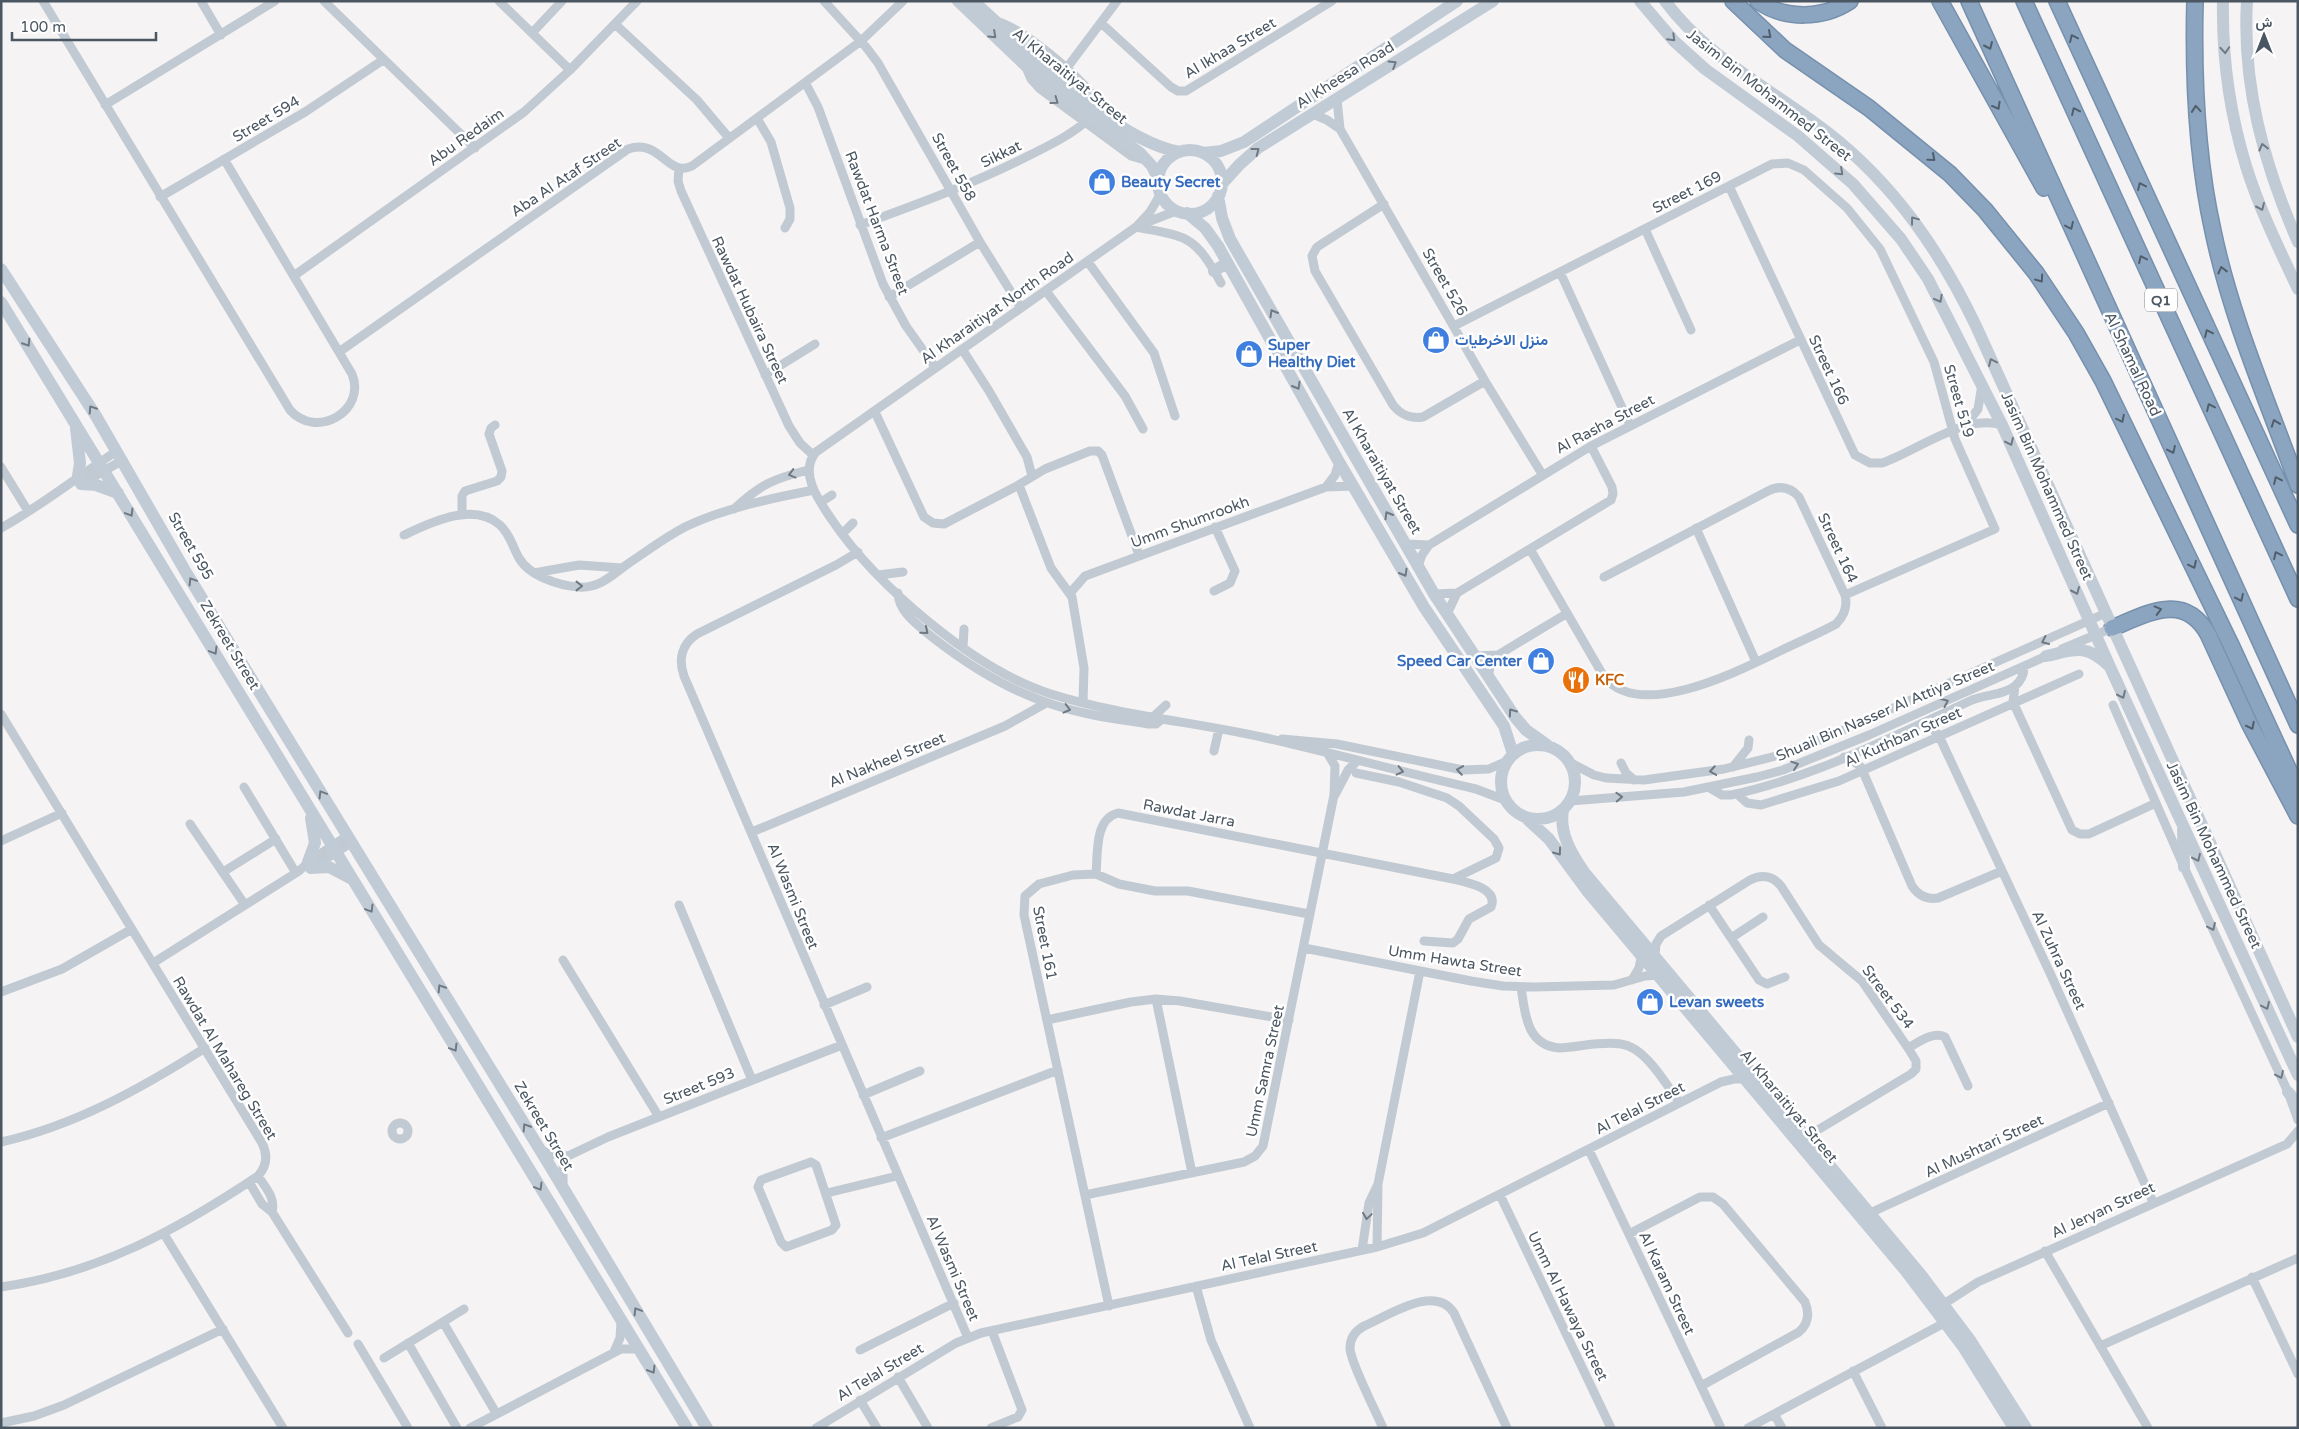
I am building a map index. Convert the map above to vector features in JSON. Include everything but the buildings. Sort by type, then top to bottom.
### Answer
[{"type":"highway","points":[[1733,1],[1785,50],[1894,127],[1950,174],[1985,210],[2036,273],[2076,333],[2103,381],[2197,573],[2298,790]]},
{"type":"highway","points":[[1758,1],[1768,8],[1792,14],[1817,14],[1840,8],[1850,1]]},
{"type":"highway","points":[[1940,1],[2043,187],[2059,203]]},
{"type":"highway","name":"Al Shamal Road","points":[[1969,1],[2059,203],[2298,725]]},
{"type":"highway","name":"Q1","points":[[2024,1],[2298,599]]},
{"type":"highway","points":[[2056,1],[2298,525]]},
{"type":"highway","points":[[2195,1],[2193,49],[2195,107],[2212,230],[2230,297],[2298,485]]},
{"type":"highway","points":[[2112,628],[2154,611],[2170,608],[2190,614],[2200,622],[2208,634],[2260,745],[2298,816]]},
{"type":"street","points":[[43,1],[290,410],[304,421],[312,424],[330,420],[348,407],[353,400],[355,382],[295,275],[224,160]]},
{"type":"street","points":[[201,1],[221,35]]},
{"type":"street","points":[[105,105],[275,1]]},
{"type":"street","points":[[324,1],[474,148]]},
{"type":"street","points":[[499,1],[570,70]]},
{"type":"street","points":[[532,33],[562,1]]},
{"type":"street","name":"Abu Redaim","points":[[295,275],[524,112],[570,70],[637,1]]},
{"type":"street","name":"Street 558","points":[[824,1],[861,41],[883,71],[980,242],[1021,308]]},
{"type":"street","points":[[680,168],[692,166],[806,84],[861,41],[903,1]]},
{"type":"street","points":[[1066,70],[1117,1]]},
{"type":"street","name":"Al Ikhaa Street","points":[[1101,23],[1171,87],[1178,91],[1186,91],[1332,1]]},
{"type":"street","name":"Al Kheesa Road","points":[[1204,153],[1221,152],[1244,142],[1457,1]]},
{"type":"street","name":"Al Kheesa Road","points":[[1220,190],[1238,165],[1258,148],[1493,1]]},
{"type":"street","name":"Jasim Bin Mohammed Street","points":[[1640,1],[1663,29],[1692,57],[1817,151],[1870,202],[1900,239],[1928,279],[1982,382],[2002,425],[2183,828],[2298,1075]]},
{"type":"street","name":"Jasim Bin Mohammed Street","points":[[1665,1],[1683,22],[1718,56],[1802,113],[1844,145],[1874,174],[1916,222],[1948,272],[1976,326],[2298,1037]]},
{"type":"street","points":[[2223,1],[2226,71],[2237,133],[2257,197],[2298,289]]},
{"type":"street","points":[[2248,1],[2247,47],[2250,86],[2257,122],[2267,162],[2298,242]]},
{"type":"street","name":"Al Kharaitiyat Street","points":[[963,2],[996,22],[1054,74],[1104,114],[1139,138],[1160,147],[1179,152]]},
{"type":"street","name":"Al Kharaitiyat Street","points":[[963,2],[1025,65],[1088,120],[1136,149],[1148,161],[1158,178]]},
{"type":"street","points":[[996,22],[1023,34],[1066,70],[1096,98],[1104,114]]},
{"type":"street","points":[[615,24],[697,100],[729,138]]},
{"type":"street","name":"Street 594","points":[[160,197],[305,112],[383,60]]},
{"type":"street","name":"Rawdat Harma Street","points":[[806,84],[818,107],[860,225],[889,296],[906,326],[935,366]]},
{"type":"street","name":"Street 526","points":[[1336,99],[1340,129],[1485,381],[1542,474]]},
{"type":"street","name":"Street 526","points":[[1313,114],[1327,120],[1340,129]]},
{"type":"street","points":[[757,118],[771,142],[790,208],[790,219],[785,228]]},
{"type":"street","name":"Sikkat","points":[[860,225],[953,192],[1066,136],[1088,120]]},
{"type":"street","name":"Aba Al Ataf Street","points":[[339,352],[628,149],[640,146],[652,149],[680,168]]},
{"type":"street","points":[[1182,212],[1205,209],[1220,190],[1219,169],[1213,160],[1204,153],[1191,150],[1179,152],[1166,160],[1158,178],[1160,195],[1167,204],[1182,212],[1210,234],[1339,462],[1424,607],[1504,726],[1510,757],[1502,771],[1500,783],[1505,800],[1514,810],[1525,817],[1545,818],[1567,805],[1576,785],[1571,763],[1563,754],[1546,745],[1529,745],[1510,757],[1489,769],[1463,770],[1328,743],[1268,738]]},
{"type":"street","name":"Street 169","points":[[1454,326],[1777,163],[1799,166],[1835,196],[1859,221],[1880,249],[1897,281]]},
{"type":"street","name":"Rawdat Hubaira Street","points":[[680,168],[678,177],[681,191],[765,376],[794,435],[813,455]]},
{"type":"street","name":"Street 166","points":[[1729,186],[1851,450],[1859,459],[1870,463],[1882,463],[1966,425],[1982,422],[2002,425]]},
{"type":"street","name":"Al Kharaitiyat Street","points":[[1220,190],[1222,218],[1227,233],[1434,594],[1520,724],[1546,745]]},
{"type":"street","name":"Al Kharaitiyat North Road","points":[[875,412],[935,366],[1088,262],[1136,226],[1150,212],[1160,195]]},
{"type":"street","points":[[1384,204],[1317,247],[1312,256],[1315,272],[1393,405],[1401,413],[1412,418],[1423,417],[1485,381]]},
{"type":"street","name":"Al Kharaitiyat North Road","points":[[1136,226],[1182,212]]},
{"type":"street","points":[[1136,226],[1189,240],[1200,250],[1221,283]]},
{"type":"street","points":[[1644,229],[1690,330]]},
{"type":"street","points":[[889,296],[980,242]]},
{"type":"street","points":[[1088,262],[1154,353],[1175,416]]},
{"type":"street","points":[[1214,271],[1227,263]]},
{"type":"street","points":[[1,269],[120,456],[1,528]]},
{"type":"street","points":[[1560,272],[1630,425]]},
{"type":"street","name":"Street 519","points":[[1845,594],[1995,528],[1952,431],[1937,371],[1897,281]]},
{"type":"street","points":[[1046,291],[1125,396],[1143,429]]},
{"type":"street","points":[[1,302],[102,466]]},
{"type":"street","points":[[1271,342],[1279,342],[1283,339],[1284,333]]},
{"type":"street","name":"Al Rasha Street","points":[[1429,544],[1591,446],[1800,340]]},
{"type":"street","points":[[765,376],[815,344]]},
{"type":"street","points":[[962,349],[1027,457],[1032,476]]},
{"type":"street","points":[[1286,368],[1294,360],[1300,361]]},
{"type":"street","points":[[1966,425],[1978,409],[1982,382]]},
{"type":"street","points":[[1139,555],[1100,452],[1090,451],[1052,466],[944,524],[929,522],[924,517],[875,412],[813,455],[808,470],[814,490],[842,534],[878,575],[963,648],[1046,702],[1081,712],[1156,724],[1166,705]]},
{"type":"street","points":[[1318,423],[1331,414]]},
{"type":"street","points":[[76,423],[80,463],[76,482]]},
{"type":"street","points":[[462,515],[462,496],[465,491],[497,481],[501,477],[502,471],[489,438],[489,431],[496,425]]},
{"type":"street","points":[[1434,594],[1457,593],[1608,502],[1613,497],[1612,488],[1591,446]]},
{"type":"street","name":"Street 595","points":[[120,456],[188,574],[349,839]]},
{"type":"street","points":[[1326,486],[1335,475],[1339,462]]},
{"type":"street","name":"Zekreet Street","points":[[102,466],[686,1428]]},
{"type":"street","points":[[1,467],[28,512]]},
{"type":"street","points":[[734,510],[775,478],[808,470]]},
{"type":"street","points":[[76,482],[96,485],[118,493]]},
{"type":"street","points":[[1019,485],[1051,568],[1071,592],[1084,668],[1083,703]]},
{"type":"street","name":"Umm Shumrookh","points":[[1071,592],[1085,576],[1139,555],[1326,486],[1354,486]]},
{"type":"street","name":"Street 164","points":[[1530,549],[1604,677],[1616,688],[1630,693],[1648,695],[1704,685],[1836,624],[1844,613],[1846,604],[1845,594],[1798,497],[1787,488],[1772,488],[1604,577]]},
{"type":"street","points":[[404,535],[441,519],[462,515],[484,518],[500,525],[506,532],[521,562],[534,573],[566,586],[581,588],[606,581],[622,568],[684,528],[709,517],[814,490]]},
{"type":"street","points":[[821,502],[832,496]]},
{"type":"street","points":[[842,534],[853,523]]},
{"type":"street","points":[[1214,591],[1230,583],[1235,571],[1215,527]]},
{"type":"street","points":[[1696,528],[1756,662]]},
{"type":"street","points":[[1405,544],[1429,544]]},
{"type":"street","points":[[1418,566],[1429,544]]},
{"type":"street","name":"Al Wasmi Street","points":[[858,552],[836,565],[697,634],[688,642],[682,652],[681,664],[684,676],[824,1005],[968,1338]]},
{"type":"street","points":[[534,573],[579,566],[622,568]]},
{"type":"street","points":[[878,575],[903,572]]},
{"type":"street","points":[[898,593],[901,608],[924,630],[982,672],[1031,692],[1268,738],[1476,789],[1505,800]]},
{"type":"street","points":[[1447,614],[1457,593]]},
{"type":"street","name":"Shuail Bin Nasser Al Attiya Street","points":[[1571,763],[1588,772],[1606,778],[1634,780],[1668,778],[1733,767],[1776,756],[1828,737],[2106,613]]},
{"type":"street","points":[[1488,677],[1490,667],[1498,655],[1566,614]]},
{"type":"street","name":"Shuail Bin Nasser Al Attiya Street","points":[[1567,805],[1655,796],[1710,788],[1757,778],[1806,762],[2112,628]]},
{"type":"street","points":[[963,648],[964,629]]},
{"type":"street","points":[[2046,656],[2069,650],[2081,650],[2096,655],[2110,667]]},
{"type":"street","points":[[1474,656],[1498,655]]},
{"type":"street","points":[[1710,788],[1722,795],[1737,794],[1805,773],[1865,749],[1980,697],[1998,694],[2015,686],[2023,676],[2024,667]]},
{"type":"street","name":"Al Kuthban Street","points":[[1737,794],[1747,803],[1767,805],[1862,769],[1938,734],[2079,674]]},
{"type":"street","points":[[2015,686],[2013,702],[2067,822],[2075,832],[2089,834],[2156,803]]},
{"type":"street","points":[[1030,711],[1031,692]]},
{"type":"street","points":[[1998,694],[2013,702]]},
{"type":"street","name":"Al Nakheel Street","points":[[752,832],[1006,726],[1046,702]]},
{"type":"street","points":[[2113,705],[2184,867],[2288,1092],[2298,1120]]},
{"type":"street","name":"Rawdat Al Mahareg Street","points":[[1,714],[264,1148],[266,1163],[258,1176]]},
{"type":"street","points":[[1922,723],[1938,734],[1942,714]]},
{"type":"street","points":[[1214,751],[1218,729]]},
{"type":"street","name":"Al Zuhra Street","points":[[1938,734],[2153,1202]]},
{"type":"street","points":[[1733,767],[1750,747],[1750,740]]},
{"type":"street","points":[[1865,749],[1861,757],[1862,769],[1912,886],[1918,894],[1927,898],[1938,898],[2002,871]]},
{"type":"street","name":"Umm Samra Street","points":[[1085,1195],[1244,1162],[1255,1156],[1263,1146],[1304,948],[1309,914],[1324,853],[1334,795],[1335,766],[1328,754]]},
{"type":"street","points":[[1844,757],[1853,760],[1862,769]]},
{"type":"street","name":"Umm Samra Street","points":[[1334,795],[1348,770],[1356,761]]},
{"type":"street","points":[[1620,763],[1626,773],[1634,780]]},
{"type":"street","points":[[1378,777],[1381,767]]},
{"type":"street","points":[[1356,772],[1435,793],[1459,806],[1494,840],[1499,848],[1498,854],[1492,861],[1453,879]]},
{"type":"street","points":[[1435,793],[1438,780]]},
{"type":"street","points":[[244,787],[276,838],[304,869]]},
{"type":"street","name":"Al Kharaitiyat Street","points":[[1567,805],[1562,822],[1564,834],[1577,862],[1870,1213],[1939,1307],[1993,1374],[2026,1428]]},
{"type":"street","points":[[304,869],[315,843],[308,806]]},
{"type":"street","points":[[1,841],[62,813]]},
{"type":"street","name":"Rawdat Jarra","points":[[1096,874],[1101,828],[1107,818],[1118,813],[1324,853]]},
{"type":"street","name":"Al Kharaitiyat Street","points":[[1525,817],[1549,840],[1588,892],[1939,1307]]},
{"type":"street","points":[[190,824],[245,905]]},
{"type":"street","points":[[2183,828],[2184,867]]},
{"type":"street","points":[[223,872],[276,838]]},
{"type":"street","points":[[153,963],[349,839]]},
{"type":"street","name":"Zekreet Street","points":[[349,839],[540,1149],[707,1428]]},
{"type":"street","points":[[1324,853],[1453,879],[1474,885],[1487,892],[1492,898],[1492,904],[1488,910],[1469,919],[1458,939],[1453,943],[1424,941]]},
{"type":"street","points":[[304,869],[329,867],[352,879]]},
{"type":"street","name":"Street 161","points":[[1085,1195],[1024,915],[1024,902],[1029,891],[1039,884],[1080,874],[1096,874],[1119,884],[1155,891],[1188,891],[1309,914]]},
{"type":"street","name":"Street 534","points":[[1661,936],[1754,878],[1764,876],[1778,882],[1819,945],[1862,981],[1916,1061],[1914,1072],[1806,1137]]},
{"type":"street","points":[[679,905],[752,1080]]},
{"type":"street","points":[[1709,906],[1761,982],[1770,983],[1785,977]]},
{"type":"street","points":[[1731,938],[1763,917]]},
{"type":"street","points":[[1,992],[62,969],[132,930]]},
{"type":"street","points":[[1638,935],[1661,936],[1656,944],[1655,954]]},
{"type":"street","name":"Umm Hawta Street","points":[[1304,948],[1471,981],[1521,987],[1614,985],[1645,976],[1660,976]]},
{"type":"street","points":[[1632,980],[1639,968],[1642,954]]},
{"type":"street","points":[[563,960],[659,1117]]},
{"type":"street","points":[[1377,1247],[1378,1184],[1420,971]]},
{"type":"street","points":[[824,1005],[867,987]]},
{"type":"street","points":[[1521,987],[1526,1021],[1531,1032],[1540,1041],[1552,1047],[1614,1043],[1633,1048],[1644,1056],[1680,1103]]},
{"type":"street","points":[[1047,1020],[1131,1002],[1156,999],[1180,1000],[1289,1020]]},
{"type":"street","points":[[1156,999],[1192,1173]]},
{"type":"street","points":[[1908,1048],[1934,1036],[1945,1037],[1968,1086]]},
{"type":"street","name":"Street 593","points":[[568,1156],[659,1117],[842,1045]]},
{"type":"street","points":[[1,1142],[58,1126],[92,1111],[159,1076],[205,1048]]},
{"type":"street","points":[[1721,1082],[1729,1071],[1730,1060]]},
{"type":"street","points":[[881,1138],[1058,1070]]},
{"type":"street","points":[[863,1095],[920,1071]]},
{"type":"street","name":"Al Telal Street","points":[[816,1428],[860,1400],[968,1338],[1377,1247],[1423,1233],[1500,1196],[1721,1082],[1734,1078],[1745,1078]]},
{"type":"street","points":[[2288,1092],[2298,1104]]},
{"type":"street","name":"Al Mushtari Street","points":[[1870,1213],[2109,1103]]},
{"type":"street","name":"Al Jeryan Street","points":[[2287,1144],[2298,1131]]},
{"type":"street","name":"Al Jeryan Street","points":[[1939,1307],[1978,1282],[2045,1251],[2287,1144],[2298,1143]]},
{"type":"street","points":[[540,1149],[549,1154],[568,1156],[563,1164],[563,1188]]},
{"type":"street","name":"Al Karam Street","points":[[1589,1150],[1721,1428]]},
{"type":"street","points":[[810,1162],[816,1166],[826,1193],[835,1220],[834,1229],[789,1247],[781,1242],[758,1185],[761,1180],[810,1162]]},
{"type":"street","points":[[1,1288],[42,1280],[92,1265],[164,1234],[207,1210],[258,1176],[273,1201],[272,1212]]},
{"type":"street","points":[[826,1193],[897,1176]]},
{"type":"street","points":[[249,1182],[262,1204],[272,1212],[348,1333]]},
{"type":"street","points":[[1362,1250],[1369,1204],[1378,1184]]},
{"type":"street","points":[[1085,1195],[1109,1306]]},
{"type":"street","name":"Umm Al Hawaya Street","points":[[1500,1196],[1611,1428]]},
{"type":"street","points":[[1629,1234],[1696,1199],[1713,1197],[1723,1204],[1805,1302],[1808,1316],[1805,1325],[1799,1332],[1701,1386]]},
{"type":"street","points":[[164,1234],[284,1428]]},
{"type":"street","points":[[2045,1251],[2148,1428]]},
{"type":"street","points":[[2100,1346],[2298,1258]]},
{"type":"street","points":[[2252,1277],[2298,1374]]},
{"type":"street","points":[[1196,1286],[1211,1340],[1250,1428]]},
{"type":"street","points":[[1383,1428],[1352,1358],[1350,1342],[1359,1329],[1428,1299],[1441,1301],[1452,1309],[1507,1428]]},
{"type":"street","points":[[860,1350],[954,1303]]},
{"type":"street","points":[[384,1358],[464,1309]]},
{"type":"street","points":[[1748,1428],[1949,1320]]},
{"type":"street","name":"Al Kharaitiyat Street","points":[[1949,1320],[2014,1428]]},
{"type":"street","points":[[443,1322],[496,1413]]},
{"type":"street","points":[[614,1352],[620,1338],[621,1322]]},
{"type":"street","points":[[1,1426],[64,1405],[223,1329]]},
{"type":"street","points":[[991,1428],[1018,1417],[1022,1410],[992,1332]]},
{"type":"street","points":[[408,1343],[457,1428]]},
{"type":"street","points":[[358,1344],[408,1428]]},
{"type":"street","points":[[470,1428],[620,1348],[638,1348]]},
{"type":"street","points":[[1853,1371],[1882,1428]]},
{"type":"street","points":[[898,1378],[928,1428]]},
{"type":"street","points":[[860,1400],[877,1428]]},
{"type":"street","points":[[1774,1414],[1782,1428]]},
{"type":"place","name":"Beauty Secret","points":[[1102,182]]},
{"type":"place","name":"منزل الاخرطيات","points":[[1436,340]]},
{"type":"place","name":"Super Healthy Diet","points":[[1249,354]]},
{"type":"place","name":"Speed Car Center","points":[[1541,661]]},
{"type":"place","name":"KFC","points":[[1576,680]]},
{"type":"place","name":"Levan sweets","points":[[1650,1002]]}]
